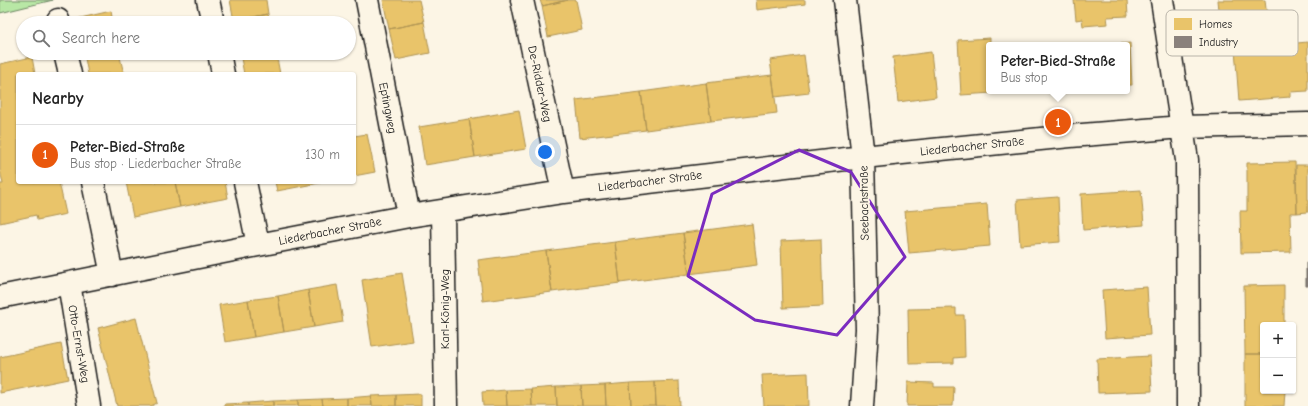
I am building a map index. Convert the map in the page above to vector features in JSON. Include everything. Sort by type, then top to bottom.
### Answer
[{"type":"street","points":[[208,0],[211,16]]},
{"type":"street","name":"Eptingweg","points":[[366,0],[409,216]]},
{"type":"street","name":"De-Ridder-Weg","points":[[522,0],[563,192]]},
{"type":"street","name":"Seebachstraße","points":[[846,0],[863,156],[867,329],[862,406]]},
{"type":"street","points":[[1162,0],[1166,25]]},
{"type":"street","points":[[1171,56],[1187,160],[1188,406]]},
{"type":"street","points":[[67,60],[70,72]]},
{"type":"street","points":[[220,60],[223,72]]},
{"type":"street","name":"Liederbacher Straße","points":[[0,297],[409,216],[563,192],[863,156],[1070,136],[1182,127],[1308,124]]},
{"type":"street","points":[[93,184],[112,275]]},
{"type":"street","points":[[245,184],[258,245]]},
{"type":"street","name":"Karl-König-Weg","points":[[443,211],[446,406]]},
{"type":"street","name":"Otto-Ernst-Weg","points":[[69,283],[89,406]]},
{"type":"highlighted area","points":[[799,150],[851,172],[905,257],[837,335],[755,320],[688,276],[712,194]]},
{"type":"green space","points":[[0,0],[53,0],[0,13]]},
{"type":"building: Homes","points":[[230,0],[266,0],[268,14],[258,16],[233,16]]},
{"type":"building: Homes","points":[[383,0],[419,0],[424,22],[389,29]]},
{"type":"building: Homes","points":[[540,0],[568,0],[542,6]]},
{"type":"building: Homes","points":[[568,0],[576,0],[582,30],[548,37],[542,6]]},
{"type":"building: Homes","points":[[756,0],[805,0],[805,4],[757,10]]},
{"type":"building: Homes","points":[[1074,0],[1127,0],[1128,16],[1107,17],[1108,24],[1083,26],[1082,19],[1076,20]]},
{"type":"building: Homes","points":[[1218,0],[1265,0],[1266,10],[1219,10]]},
{"type":"building: Homes","points":[[111,11],[112,16],[89,16]]},
{"type":"building: Homes","points":[[268,14],[268,16],[258,16]]},
{"type":"building: Homes","points":[[424,22],[430,53],[396,60],[389,29]]},
{"type":"building: Homes","points":[[990,38],[990,42],[986,42],[986,93],[961,95],[958,40]]},
{"type":"building: Homes","points":[[1308,42],[1308,91],[1290,92],[1290,97],[1239,101],[1236,56],[1298,56],[1298,43]]},
{"type":"building: Homes","points":[[1130,43],[1132,85],[1130,85]]},
{"type":"building: Homes","points":[[931,52],[936,97],[898,102],[893,57]]},
{"type":"building: Homes","points":[[804,55],[809,93],[775,97],[770,60]]},
{"type":"building: Homes","points":[[18,60],[33,60],[35,72],[16,72],[16,184],[59,184],[66,214],[37,220],[36,215],[0,223],[0,184],[3,184],[0,170],[0,64]]},
{"type":"building: Homes","points":[[85,60],[121,60],[124,72],[88,72]]},
{"type":"building: Homes","points":[[241,60],[277,60],[280,72],[244,72]]},
{"type":"building: Homes","points":[[772,75],[777,113],[711,121],[706,83]]},
{"type":"building: Homes","points":[[706,83],[711,121],[646,130],[641,92]]},
{"type":"building: Homes","points":[[641,92],[646,130],[580,138],[576,100]]},
{"type":"building: Homes","points":[[519,110],[526,149],[475,157],[469,119]]},
{"type":"building: Homes","points":[[469,119],[475,157],[425,165],[419,127]]},
{"type":"building: Homes","points":[[367,134],[375,172],[356,176],[356,136]]},
{"type":"building: Homes","points":[[1295,162],[1297,213],[1290,213],[1291,252],[1241,253],[1240,211],[1247,211],[1247,163]]},
{"type":"building: Homes","points":[[1296,165],[1308,165],[1308,212],[1297,213]]},
{"type":"building: Homes","points":[[126,184],[175,184],[180,207],[133,217]]},
{"type":"building: Homes","points":[[175,184],[225,184],[228,198],[180,207]]},
{"type":"building: Homes","points":[[275,184],[314,184],[277,191]]},
{"type":"building: Homes","points":[[1141,190],[1144,225],[1083,230],[1081,194]]},
{"type":"building: Homes","points":[[1058,197],[1060,242],[1020,245],[1017,200]]},
{"type":"building: Homes","points":[[987,204],[990,246],[909,253],[905,211]]},
{"type":"building: Homes","points":[[752,224],[757,265],[689,274],[683,233]]},
{"type":"building: Homes","points":[[683,233],[689,274],[620,283],[615,242]]},
{"type":"building: Homes","points":[[821,239],[823,306],[783,308],[781,241]]},
{"type":"building: Homes","points":[[615,242],[620,283],[552,292],[546,251]]},
{"type":"building: Homes","points":[[546,251],[552,292],[483,301],[478,260]]},
{"type":"building: Homes","points":[[402,273],[413,341],[372,347],[362,280]]},
{"type":"building: Homes","points":[[337,285],[343,322],[314,327],[308,290]]},
{"type":"building: Homes","points":[[1284,285],[1284,322],[1260,322],[1260,354],[1245,354],[1244,286]]},
{"type":"building: Homes","points":[[1147,287],[1150,335],[1105,338],[1102,290]]},
{"type":"building: Homes","points":[[308,290],[314,327],[284,332],[278,296]]},
{"type":"building: Homes","points":[[278,296],[284,332],[254,337],[248,300]]},
{"type":"building: Homes","points":[[248,300],[254,337],[225,342],[219,305]]},
{"type":"building: Homes","points":[[956,308],[956,315],[964,315],[965,357],[954,358],[954,363],[909,364],[908,309]]},
{"type":"building: Homes","points":[[136,318],[157,403],[151,406],[117,406],[98,328]]},
{"type":"building: Homes","points":[[61,344],[68,379],[0,393],[0,357]]},
{"type":"building: Homes","points":[[1245,354],[1260,354],[1260,394],[1285,394],[1284,406],[1245,406]]},
{"type":"building: Homes","points":[[1150,356],[1152,391],[1098,393],[1097,359]]},
{"type":"building: Homes","points":[[808,373],[809,406],[764,406],[762,375]]},
{"type":"building: Homes","points":[[679,381],[680,406],[656,406],[655,382]]},
{"type":"building: Homes","points":[[655,382],[656,406],[631,406],[630,383]]},
{"type":"building: Homes","points":[[908,382],[934,383],[934,387],[954,387],[953,406],[907,406]]},
{"type":"building: Homes","points":[[630,383],[631,406],[606,406],[605,385]]},
{"type":"building: Homes","points":[[605,385],[606,406],[582,406],[581,386]]},
{"type":"building: Homes","points":[[581,386],[582,406],[557,406],[556,387]]},
{"type":"building: Homes","points":[[556,387],[557,406],[532,406],[531,389]]},
{"type":"building: Homes","points":[[531,389],[532,406],[507,406],[506,390]]},
{"type":"building: Homes","points":[[506,390],[507,406],[483,406],[482,392]]},
{"type":"building: Homes","points":[[421,394],[421,406],[396,406],[396,395]]},
{"type":"building: Homes","points":[[396,395],[396,406],[372,406],[371,396]]},
{"type":"building: Homes","points":[[371,396],[372,406],[347,406],[347,398]]},
{"type":"building: Homes","points":[[347,398],[347,406],[323,406],[322,399]]},
{"type":"building: Homes","points":[[322,399],[323,406],[298,406],[298,400]]},
{"type":"building: Homes","points":[[298,400],[298,406],[273,406],[273,401]]},
{"type":"building: Homes","points":[[273,401],[273,406],[248,406],[248,403]]},
{"type":"building: Homes","points":[[248,403],[248,406],[224,406],[224,404]]},
{"type":"building: Industry","points":[[1306,263],[1308,263],[1308,286],[1306,286]]},
{"type":"place","name":"Peter-Bied-Straße","points":[[1058,122]]}]
